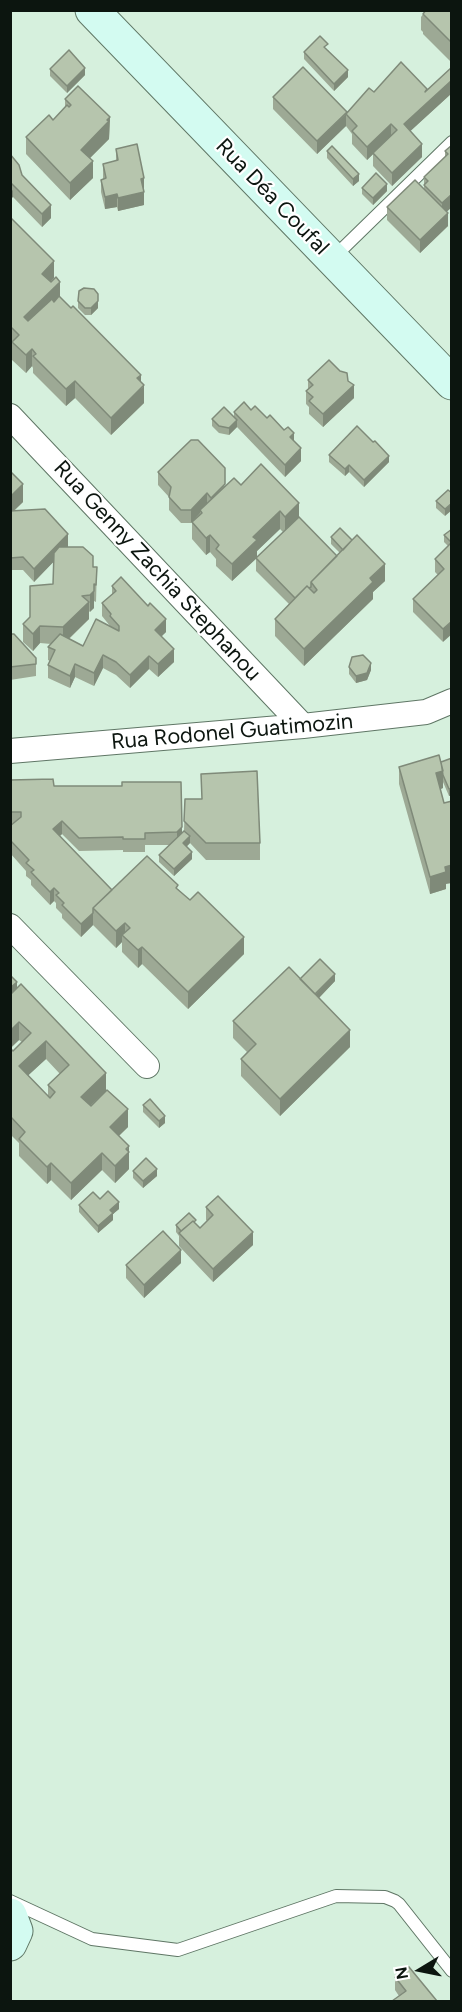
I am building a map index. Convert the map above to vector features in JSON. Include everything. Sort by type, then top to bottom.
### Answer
[{"type":"main road","name":"Rua Déa Coufal","points":[[92,10],[452,383]]},
{"type":"street","name":"Rua Genny Zachia Stephanou","points":[[11,417],[303,726]]},
{"type":"street","name":"Rua Rodonel Guatimozin","points":[[10,751],[303,726],[426,712],[452,701]]},
{"type":"street","points":[[10,926],[147,1066]]},
{"type":"lane","points":[[332,259],[452,142]]},
{"type":"lane","points":[[12,1923],[92,1939],[178,1950],[336,1896],[385,1897],[399,1904],[452,1971]]},
{"type":"building","points":[[426,10],[452,10],[452,43],[423,14]]},
{"type":"building","points":[[320,36],[328,44],[324,47],[348,70],[334,84],[304,52]]},
{"type":"building","points":[[69,50],[85,68],[67,86],[50,69]]},
{"type":"building","points":[[401,62],[427,89],[425,92],[452,67],[452,80],[404,124],[422,144],[392,173],[373,153],[397,130],[391,124],[367,147],[352,131],[357,126],[346,114],[369,88],[374,92]]},
{"type":"building","points":[[303,67],[347,112],[317,141],[273,97]]},
{"type":"building","points":[[78,86],[110,117],[107,120],[109,121],[81,150],[93,161],[70,183],[26,137],[49,115],[53,120],[67,105],[69,107],[71,105],[65,99]]},
{"type":"building","points":[[137,144],[144,178],[141,179],[144,192],[118,198],[117,194],[105,197],[101,180],[106,178],[103,164],[118,160],[116,149]]},
{"type":"building","points":[[452,145],[452,194],[442,203],[424,185],[428,181],[424,177],[448,154],[445,151]]},
{"type":"building","points":[[332,146],[359,174],[353,179],[327,151]]},
{"type":"building","points":[[10,154],[19,165],[22,175],[51,205],[42,214],[10,182]]},
{"type":"building","points":[[376,173],[387,184],[373,198],[362,188]]},
{"type":"building","points":[[415,180],[448,213],[420,240],[387,207]]},
{"type":"building","points":[[10,217],[54,261],[42,274],[51,282],[56,277],[60,282],[24,317],[28,321],[52,299],[54,302],[59,296],[71,308],[73,306],[141,375],[137,378],[144,385],[111,418],[75,381],[66,389],[33,356],[36,354],[32,349],[26,355],[12,342],[19,335],[12,328],[10,330]]},
{"type":"building","points":[[84,288],[94,289],[98,294],[98,301],[91,308],[85,308],[78,301],[79,291]]},
{"type":"building","points":[[329,360],[340,371],[347,373],[348,381],[354,385],[323,414],[309,401],[313,397],[306,391],[313,385],[308,380]]},
{"type":"building","points":[[244,402],[251,410],[255,406],[267,418],[270,415],[284,430],[288,427],[294,433],[290,437],[301,448],[285,465],[234,412]]},
{"type":"building","points":[[224,407],[237,420],[229,428],[219,426],[212,419]]},
{"type":"building","points":[[357,426],[389,456],[364,480],[349,465],[345,469],[329,455]]},
{"type":"building","points":[[191,440],[198,440],[225,468],[225,484],[211,498],[207,493],[191,510],[181,510],[169,497],[171,487],[158,472]]},
{"type":"building","points":[[261,464],[299,503],[285,517],[280,511],[253,537],[257,540],[232,564],[216,549],[219,545],[210,535],[206,538],[192,522],[202,513],[200,510],[234,478],[241,485]]},
{"type":"building","points":[[10,471],[23,484],[10,497]]},
{"type":"building","points":[[448,490],[452,493],[452,503],[445,509],[436,501]]},
{"type":"building","points":[[45,509],[68,534],[34,569],[23,557],[10,558],[10,511]]},
{"type":"building","points":[[299,517],[337,556],[311,582],[311,587],[307,586],[295,598],[256,558]]},
{"type":"building","points":[[340,528],[352,540],[343,550],[331,537]]},
{"type":"building","points":[[452,529],[452,542],[451,542],[444,535]]},
{"type":"building","points":[[357,535],[385,564],[370,578],[373,582],[304,649],[275,619],[307,586],[314,593],[317,590],[311,582]]},
{"type":"building","points":[[452,542],[452,621],[443,629],[413,599],[444,569],[435,559]]},
{"type":"building","points":[[59,547],[83,547],[93,556],[93,567],[97,567],[96,585],[94,584],[94,591],[90,595],[82,596],[89,602],[63,627],[40,626],[33,634],[23,624],[30,617],[30,586],[53,584],[54,553]]},
{"type":"building","points":[[121,577],[148,606],[150,603],[166,619],[155,630],[174,649],[158,664],[149,656],[130,675],[116,662],[103,655],[94,673],[75,664],[70,676],[48,665],[55,650],[48,647],[60,634],[83,646],[96,619],[119,631],[119,626],[102,603],[116,591],[112,586]]},
{"type":"building","points":[[10,634],[14,634],[36,658],[36,664],[10,667]]},
{"type":"building","points":[[363,655],[371,663],[367,673],[356,676],[349,667],[352,657]]},
{"type":"building","points":[[439,755],[443,771],[436,773],[444,803],[452,801],[452,865],[445,867],[446,872],[430,877],[399,767]]},
{"type":"building","points":[[452,758],[452,788],[449,789],[441,762]]},
{"type":"building","points":[[257,771],[260,843],[206,843],[184,821],[185,799],[202,799],[201,774]]},
{"type":"building","points":[[53,779],[54,786],[122,786],[122,782],[181,782],[182,827],[177,832],[145,833],[145,839],[79,838],[62,821],[53,829],[112,890],[93,908],[93,913],[81,924],[62,905],[64,903],[56,895],[59,893],[54,888],[50,892],[31,872],[34,870],[26,863],[29,860],[10,840],[10,826],[21,817],[21,812],[10,812],[10,780]]},
{"type":"building","points":[[184,831],[190,836],[183,843],[192,852],[174,869],[159,855]]},
{"type":"building","points":[[147,856],[178,885],[176,888],[190,900],[198,892],[244,937],[188,992],[142,947],[138,950],[122,935],[130,928],[125,923],[116,931],[93,908]]},
{"type":"building","points":[[320,959],[335,974],[315,994],[300,979]]},
{"type":"building","points":[[289,967],[350,1030],[280,1099],[241,1059],[256,1044],[233,1021]]},
{"type":"building","points":[[10,975],[17,982],[10,988]]},
{"type":"building","points":[[21,984],[106,1073],[81,1097],[91,1106],[107,1090],[128,1109],[110,1127],[129,1146],[126,1149],[129,1152],[115,1166],[102,1153],[71,1183],[51,1163],[47,1167],[19,1139],[25,1132],[10,1116],[10,1048],[13,1051],[31,1033],[19,1022],[10,1031],[10,995]],"holes":[[[46,1041],[69,1065],[48,1085],[55,1092],[50,1098],[19,1066]]]},
{"type":"building","points":[[150,1099],[165,1116],[159,1121],[143,1105]]},
{"type":"building","points":[[146,1158],[157,1169],[143,1181],[133,1171]]},
{"type":"building","points":[[108,1191],[119,1202],[110,1210],[113,1213],[98,1226],[79,1205],[93,1192],[100,1199]]},
{"type":"building","points":[[218,1196],[253,1232],[213,1269],[179,1233],[193,1221],[200,1228],[213,1215],[206,1207]]},
{"type":"building","points":[[189,1213],[196,1220],[181,1231],[176,1225]]},
{"type":"building","points":[[163,1231],[181,1250],[144,1285],[126,1265]]},
{"type":"building","points":[[409,1967],[437,2001],[392,2001],[406,1991],[395,1977]]}]
